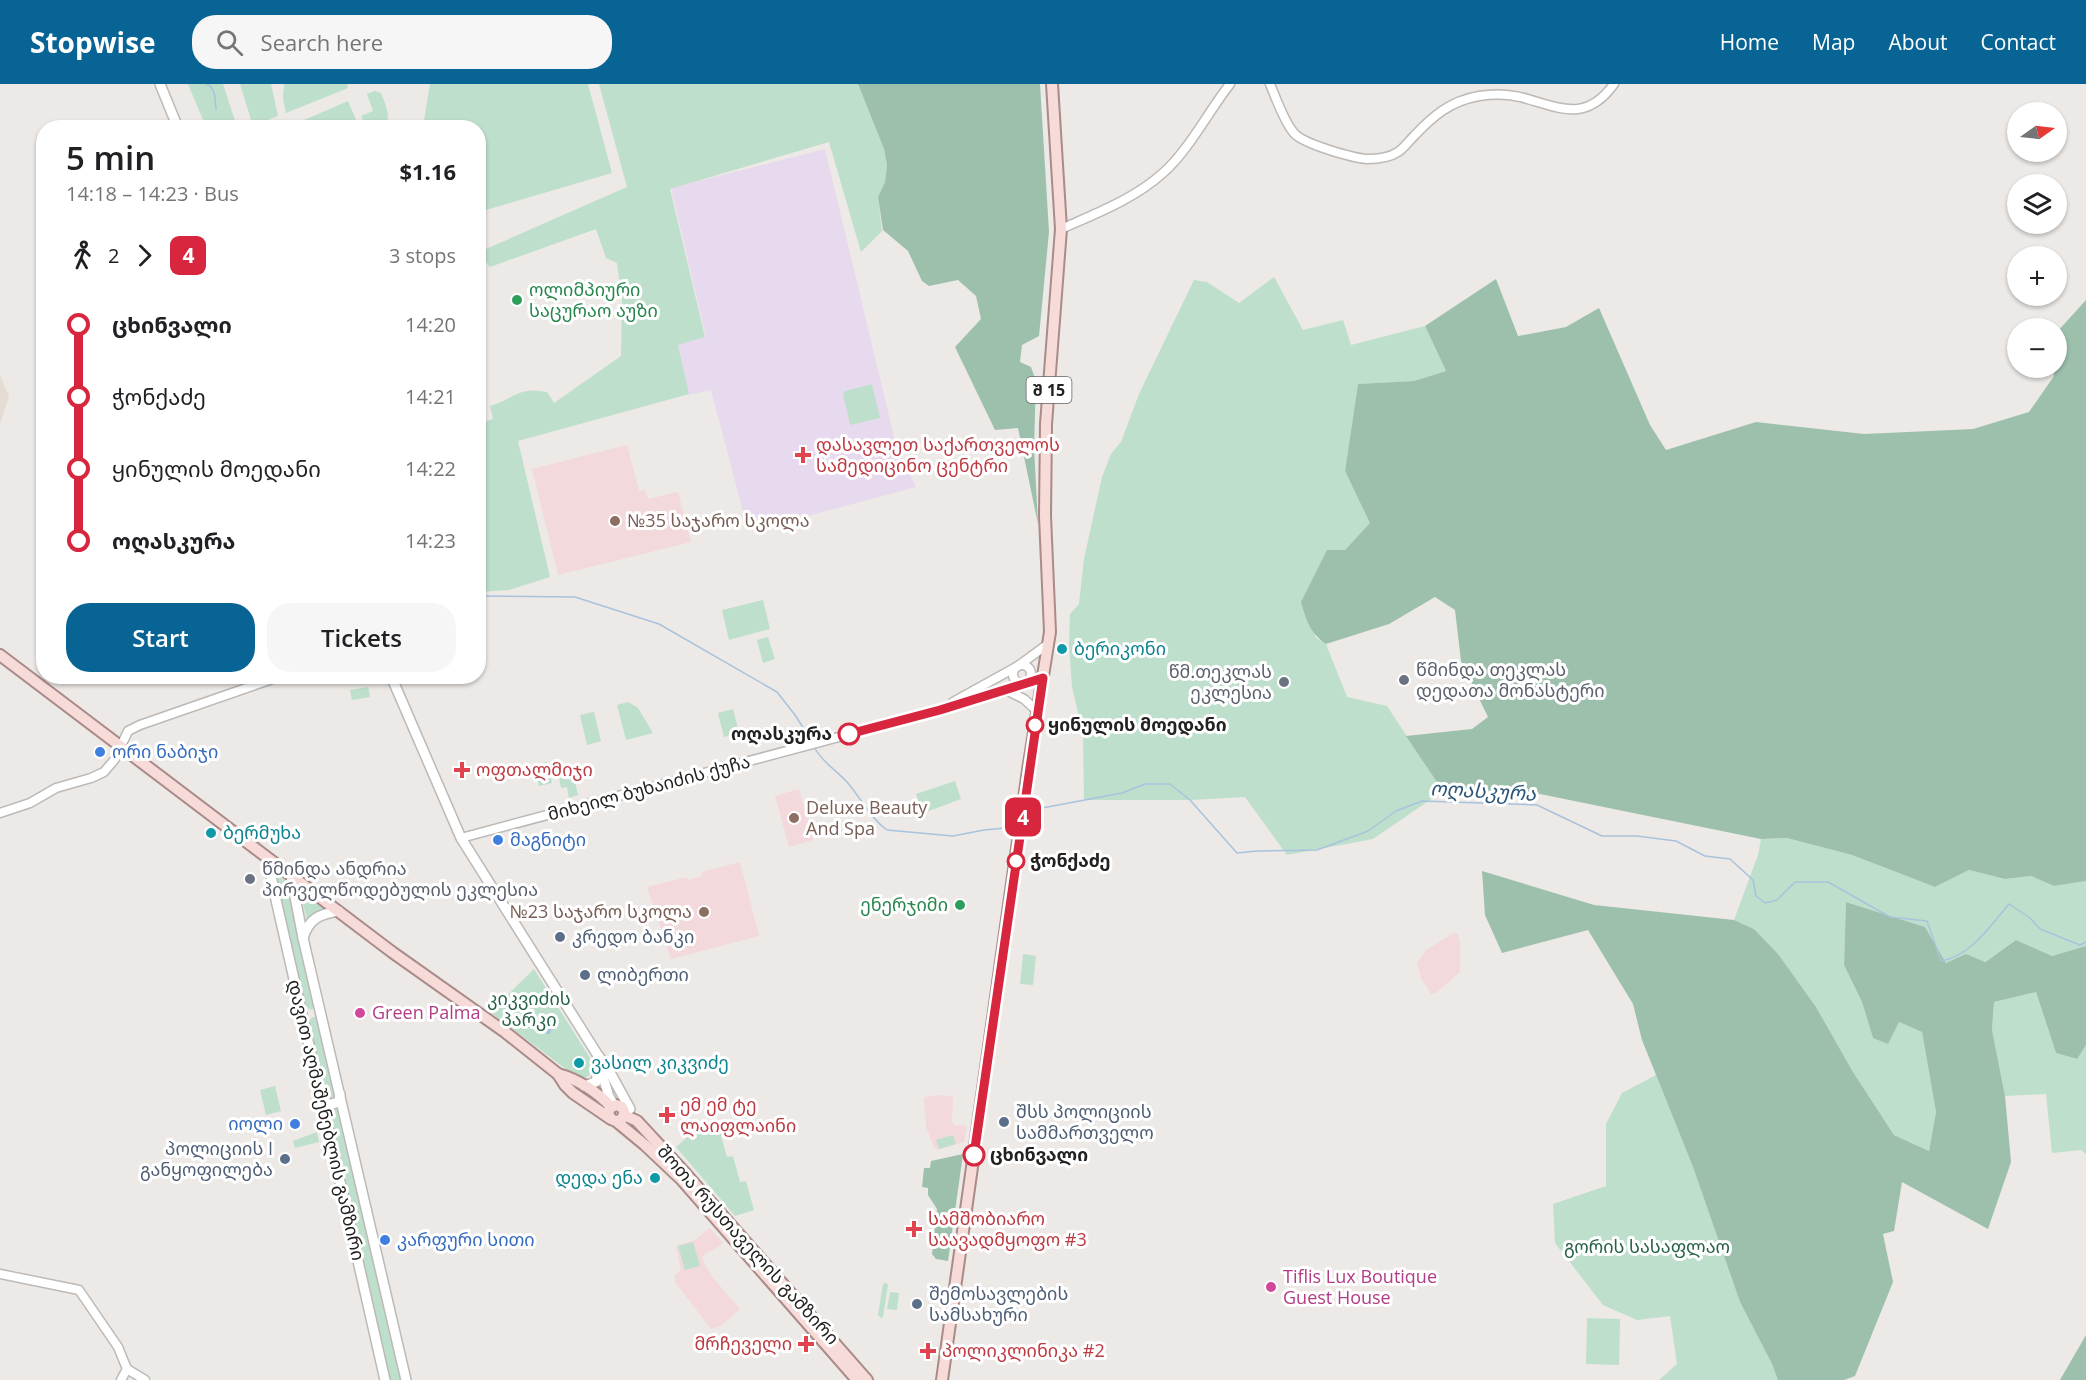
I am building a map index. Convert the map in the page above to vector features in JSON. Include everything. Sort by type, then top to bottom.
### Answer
[{"type":"main road","points":[[160,84],[175,120]]},
{"type":"main road","name":"შ 15","points":[[1048,644],[1051,617],[1045,516],[1046,424],[1061,229],[1052,84]]},
{"type":"main road","points":[[942,1380],[1048,644]]},
{"type":"main road","points":[[0,655],[36,682]]},
{"type":"main road","points":[[39,684],[268,859],[505,1032],[558,1074],[584,1086],[619,1112]]},
{"type":"main road","points":[[394,684],[461,838],[598,1059],[609,1097],[619,1112]]},
{"type":"main road","name":"დავით აღმაშენებლის გამზირი","points":[[268,859],[385,1380]]},
{"type":"main road","name":"დავით აღმაშენებლის გამზირი","points":[[291,876],[303,938],[405,1380]]},
{"type":"main road","points":[[303,938],[312,921],[323,914],[339,911]]},
{"type":"main road","points":[[301,1010],[308,1013],[320,1010]]},
{"type":"main road","points":[[584,1086],[596,1082],[598,1059]]},
{"type":"main road","points":[[598,1059],[608,1067],[622,1095],[619,1112]]},
{"type":"main road","points":[[558,1074],[565,1086],[573,1093],[619,1112]]},
{"type":"main road","points":[[321,1100],[329,1105],[333,1104],[339,1101],[340,1094]]},
{"type":"main road","name":"შოთა რუსთაველის გამზირი","points":[[619,1112],[637,1121],[867,1380]]},
{"type":"main road","name":"შოთა რუსთაველის გამზირი","points":[[619,1112],[645,1145],[681,1179],[857,1380]]},
{"type":"street","points":[[1061,229],[1114,206],[1138,192],[1164,172],[1230,84]]},
{"type":"street","points":[[1270,84],[1292,132],[1299,138],[1308,143],[1364,159],[1381,158],[1399,152],[1435,115],[1448,106],[1465,99],[1501,94],[1559,109],[1574,110],[1597,103],[1614,84]]},
{"type":"street","name":"მიხეილ ბუხაიძის ქუჩა","points":[[940,710],[1018,666],[1048,644]]},
{"type":"street","points":[[1029,667],[1032,672],[1031,678],[1024,684],[1014,679],[1014,671],[1018,666],[1023,665],[1029,667],[1043,674]]},
{"type":"street","name":"მიხეილ ბუხაიძის ქუჩა","points":[[461,838],[940,710],[1024,684],[1043,674]]},
{"type":"street","points":[[0,813],[30,803],[56,788],[104,772],[115,759],[128,732],[140,725],[258,684]]},
{"type":"street","points":[[1006,690],[1024,699],[1037,711]]},
{"type":"street","points":[[0,1274],[79,1290],[118,1347],[127,1369],[145,1380]]},
{"type":"street","points":[[121,1380],[127,1369]]},
{"type":"shaded area","points":[[825,149],[896,445],[916,487],[774,525],[773,521],[747,527],[711,390],[688,395],[676,344],[706,337],[671,188]]},
{"type":"shaded area","points":[[0,375],[9,397],[0,424]]},
{"type":"shaded area","name":"№35 საჯარო სკოლა","points":[[627,445],[639,491],[645,490],[648,499],[678,492],[691,542],[558,575],[532,469]]},
{"type":"shaded area","name":"Deluxe Beauty And Spa","points":[[799,789],[813,840],[789,847],[775,796]]},
{"type":"shaded area","name":"№23 საჯარო სკოლა","points":[[740,862],[759,936],[671,959],[647,887],[687,877],[688,880],[702,876],[702,872]]},
{"type":"shaded area","points":[[1454,933],[1458,934],[1460,943],[1460,972],[1436,993],[1431,994],[1421,978],[1417,963],[1426,950]]},
{"type":"shaded area","points":[[942,1095],[953,1097],[952,1121],[955,1125],[967,1126],[964,1142],[937,1150],[926,1127],[924,1097]]},
{"type":"shaded area","points":[[710,1228],[723,1243],[702,1258],[712,1277],[740,1309],[720,1326],[711,1329],[675,1282],[675,1275],[681,1270],[676,1246],[695,1240]]},
{"type":"green space","points":[[188,84],[223,84],[235,120],[203,120]]},
{"type":"green space","points":[[240,84],[271,84],[278,116],[267,120],[251,120]]},
{"type":"green space","points":[[284,84],[347,84],[348,88],[286,113],[283,99]]},
{"type":"green space","points":[[430,84],[588,84],[612,173],[486,210],[486,120],[424,120]]},
{"type":"green space","points":[[599,84],[858,84],[884,149],[887,165],[885,182],[878,197],[882,231],[861,252],[829,142],[670,189],[705,337],[678,345],[689,394],[518,441],[550,577],[509,590],[486,592],[486,421],[493,419],[490,406],[529,391],[547,392],[554,403],[621,356],[622,300],[617,263],[606,258],[596,229],[490,267],[486,262],[486,249],[627,187]]},
{"type":"green space","points":[[858,84],[1040,84],[1049,232],[1039,336],[1022,345],[1020,362],[1031,367],[1036,381],[1034,447],[1038,524],[1018,428],[995,430],[955,347],[981,319],[976,296],[958,280],[929,286],[922,281],[908,251],[883,230],[878,197],[885,182],[887,165],[884,149]]},
{"type":"green space","points":[[375,91],[381,93],[388,120],[363,120],[361,116],[373,111],[367,94]]},
{"type":"green space","points":[[348,101],[356,120],[304,120]]},
{"type":"green space","points":[[1274,277],[1303,330],[1343,320],[1351,345],[1425,326],[1446,371],[1414,381],[1358,384],[1345,471],[1371,523],[1345,550],[1315,637],[1326,644],[1347,697],[1387,706],[1443,791],[1373,839],[1287,855],[1245,797],[1190,800],[1084,800],[1083,734],[1072,687],[1069,644],[1070,614],[1079,604],[1084,559],[1102,477],[1111,454],[1121,442],[1139,394],[1194,280],[1207,282],[1239,303]]},
{"type":"green space","points":[[1496,279],[1518,336],[1566,327],[1599,308],[1650,425],[1666,450],[1756,422],[1864,434],[1973,429],[2029,412],[2053,378],[2067,378],[2067,321],[2086,300],[2086,881],[2054,886],[2031,876],[2005,879],[1969,870],[1935,887],[1852,855],[1787,838],[1761,839],[1540,794],[1443,791],[1406,736],[1472,729],[1488,717],[1461,661],[1455,610],[1435,597],[1389,624],[1326,644],[1309,626],[1301,602],[1327,550],[1345,550],[1370,523],[1345,471],[1358,384],[1414,381],[1446,371],[1425,326]]},
{"type":"green space","points":[[872,384],[880,418],[850,425],[843,394],[845,391]]},
{"type":"green space","points":[[763,600],[770,629],[729,640],[722,610]]},
{"type":"green space","points":[[768,637],[775,659],[763,663],[757,640]]},
{"type":"green space","points":[[368,687],[370,697],[352,700],[350,690]]},
{"type":"green space","points":[[628,702],[638,708],[653,733],[626,740],[617,705]]},
{"type":"green space","points":[[733,709],[739,733],[724,737],[718,713]]},
{"type":"green space","points":[[594,712],[601,741],[587,745],[580,715]]},
{"type":"green space","points":[[547,762],[552,783],[539,786],[534,765]]},
{"type":"green space","points":[[573,774],[578,795],[569,798],[567,787],[561,788],[559,778]]},
{"type":"green space","points":[[955,781],[961,799],[923,813],[916,794]]},
{"type":"green space","points":[[1787,838],[1852,855],[1935,887],[1969,870],[2005,879],[2031,876],[2054,886],[2086,881],[2086,946],[2052,956],[2016,940],[1984,962],[1966,955],[1946,963],[1925,927],[1846,902],[1844,965],[1862,1002],[1873,1038],[1899,1022],[1922,1032],[1936,1112],[1929,1151],[1894,1135],[1853,1072],[1816,1007],[1778,955],[1754,929],[1734,920],[1758,855],[1761,839]]},
{"type":"green space","points":[[1482,871],[1594,905],[1734,920],[1754,929],[1778,954],[1816,1007],[1853,1072],[1894,1135],[1929,1151],[1936,1112],[1922,1032],[1899,1022],[1888,1044],[1873,1038],[1862,1002],[1844,965],[1846,902],[1925,927],[1946,963],[1966,954],[1985,962],[2016,940],[2052,956],[2086,946],[2086,1045],[2077,1059],[2056,1053],[2036,992],[1994,1002],[1992,1030],[2005,1096],[2011,1162],[1988,1229],[1902,1182],[1894,1231],[1883,1234],[1893,1282],[1855,1376],[1844,1380],[1778,1380],[1740,1302],[1693,1167],[1642,1040],[1633,1004],[1588,930],[1502,953],[1485,915]]},
{"type":"green space","points":[[275,873],[287,882],[315,1003],[311,1010],[305,1006]]},
{"type":"green space","points":[[300,892],[324,909],[307,920]]},
{"type":"green space","points":[[1023,954],[1036,956],[1033,985],[1020,984]]},
{"type":"green space","name":"კიკვიძის პარკი","points":[[534,969],[595,1066],[587,1077],[579,1079],[490,1012]]},
{"type":"green space","points":[[2036,992],[2056,1053],[2076,1059],[2086,1045],[2086,1154],[2081,1150],[2052,1153],[2046,1094],[2005,1096],[1992,1030],[1994,1002]]},
{"type":"green space","points":[[393,1007],[393,1019],[372,1020],[371,1008]]},
{"type":"green space","points":[[313,1017],[318,1017],[335,1095],[333,1099],[328,1098],[325,1093],[308,1021]]},
{"type":"green space","name":"გორის სასაფლაო","points":[[1656,1075],[1693,1167],[1740,1302],[1778,1380],[1659,1380],[1677,1364],[1670,1316],[1637,1320],[1603,1305],[1555,1243],[1553,1204],[1606,1186],[1606,1124],[1622,1093]]},
{"type":"green space","points":[[275,1086],[281,1111],[266,1115],[260,1090]]},
{"type":"green space","points":[[336,1107],[339,1110],[401,1380],[390,1380],[329,1112]]},
{"type":"green space","points":[[700,1126],[712,1127],[714,1134],[720,1132],[727,1157],[733,1156],[740,1182],[746,1181],[754,1210],[735,1216],[676,1147]]},
{"type":"green space","points":[[317,1132],[319,1142],[295,1148],[293,1141]]},
{"type":"green space","points":[[953,1135],[956,1144],[939,1149],[936,1140]]},
{"type":"green space","points":[[963,1154],[948,1261],[936,1259],[932,1254],[937,1209],[928,1195],[928,1188],[922,1187],[924,1168],[930,1168],[931,1161]]},
{"type":"green space","points":[[693,1242],[700,1266],[685,1270],[678,1246]]},
{"type":"green space","points":[[883,1284],[888,1285],[881,1318],[878,1315]]},
{"type":"green space","points":[[890,1292],[899,1293],[897,1310],[887,1309]]},
{"type":"green space","points":[[1587,1318],[1620,1319],[1619,1365],[1586,1364]]},
{"type":"green space","points":[[2086,1335],[2086,1380],[2060,1380]]},
{"type":"water","points":[[542,1017],[552,1028],[550,1034],[547,1034],[536,1022]]},
{"type":"waterway","points":[[206,84],[212,88],[216,109]]},
{"type":"waterway","name":"ოღასკურა","points":[[486,596],[575,597],[659,624],[777,692],[811,740]]},
{"type":"waterway","name":"ოღასკურა","points":[[814,747],[887,830],[953,836],[1016,827]]},
{"type":"waterway","name":"ოღასკურა","points":[[1023,826],[1030,825],[1037,809],[1122,793],[1145,784],[1170,784],[1190,800],[1237,853],[1317,850],[1368,831],[1396,811],[1422,801],[1537,805],[1602,836],[1637,836],[1676,841],[1705,856],[1730,859],[1753,880],[1756,896],[1765,903],[1777,900],[1795,882],[1828,882],[1890,917],[1927,921],[1941,961],[1952,958],[1971,946],[2009,904],[2030,918],[2040,929],[2080,945],[2086,942]]},
{"type":"bus line","name":"4","points":[[849,734],[940,710],[1043,678],[974,1155]]},
{"type":"place","name":"ოლიმპიური საცურაო აუზი","points":[[517,300]]},
{"type":"place","name":"დასავლეთ საქართველოს სამედიცინო ცენტრი","points":[[803,455]]},
{"type":"place","name":"№35 საჯარო სკოლა","points":[[615,521]]},
{"type":"place","name":"ბერიკონი","points":[[1062,649]]},
{"type":"place","name":"წმინდა თეკლას დედათა მონასტერი","points":[[1404,680]]},
{"type":"place","name":"წმ.თეკლას ეკლესია","points":[[1284,682]]},
{"type":"place","name":"ყინულის მოედანი","points":[[1035,725]]},
{"type":"place","name":"ოღასკურა","points":[[849,734]]},
{"type":"place","name":"ორი ნაბიჯი","points":[[100,752]]},
{"type":"place","name":"ოფთალმიჯი","points":[[462,770]]},
{"type":"place","name":"Deluxe Beauty And Spa","points":[[794,818]]},
{"type":"place","name":"ბერმუხა","points":[[211,833]]},
{"type":"place","name":"მაგნიტი","points":[[498,840]]},
{"type":"place","name":"ჭონქაძე","points":[[1016,861]]},
{"type":"place","name":"წმინდა ანდრია პირველწოდებულის ეკლესია","points":[[250,879]]},
{"type":"place","name":"ენერჯიმი","points":[[960,905]]},
{"type":"place","name":"№23 საჯარო სკოლა","points":[[704,912]]},
{"type":"place","name":"კრედო ბანკი","points":[[560,937]]},
{"type":"place","name":"ლიბერთი","points":[[585,975]]},
{"type":"place","name":"Green Palma","points":[[360,1013]]},
{"type":"place","name":"ვასილ კიკვიძე","points":[[579,1063]]},
{"type":"place","name":"ემ ემ ტე ლაიფლაინი","points":[[667,1115]]},
{"type":"place","name":"შსს პოლიციის სამმართველო","points":[[1004,1122]]},
{"type":"place","name":"იოლი","points":[[295,1124]]},
{"type":"place","name":"ცხინვალი","points":[[974,1155]]},
{"type":"place","name":"პოლიციის I განყოფილება","points":[[285,1159]]},
{"type":"place","name":"დედა ენა","points":[[655,1178]]},
{"type":"place","name":"სამშობიარო საავადმყოფო #3","points":[[914,1229]]},
{"type":"place","name":"კარფური სითი","points":[[385,1240]]},
{"type":"place","name":"Tiflis Lux Boutique Guest House","points":[[1271,1287]]},
{"type":"place","name":"შემოსავლების სამსახური","points":[[917,1304]]},
{"type":"place","name":"მრჩეველი","points":[[806,1344]]},
{"type":"place","name":"პოლიკლინიკა #2","points":[[928,1351]]}]
